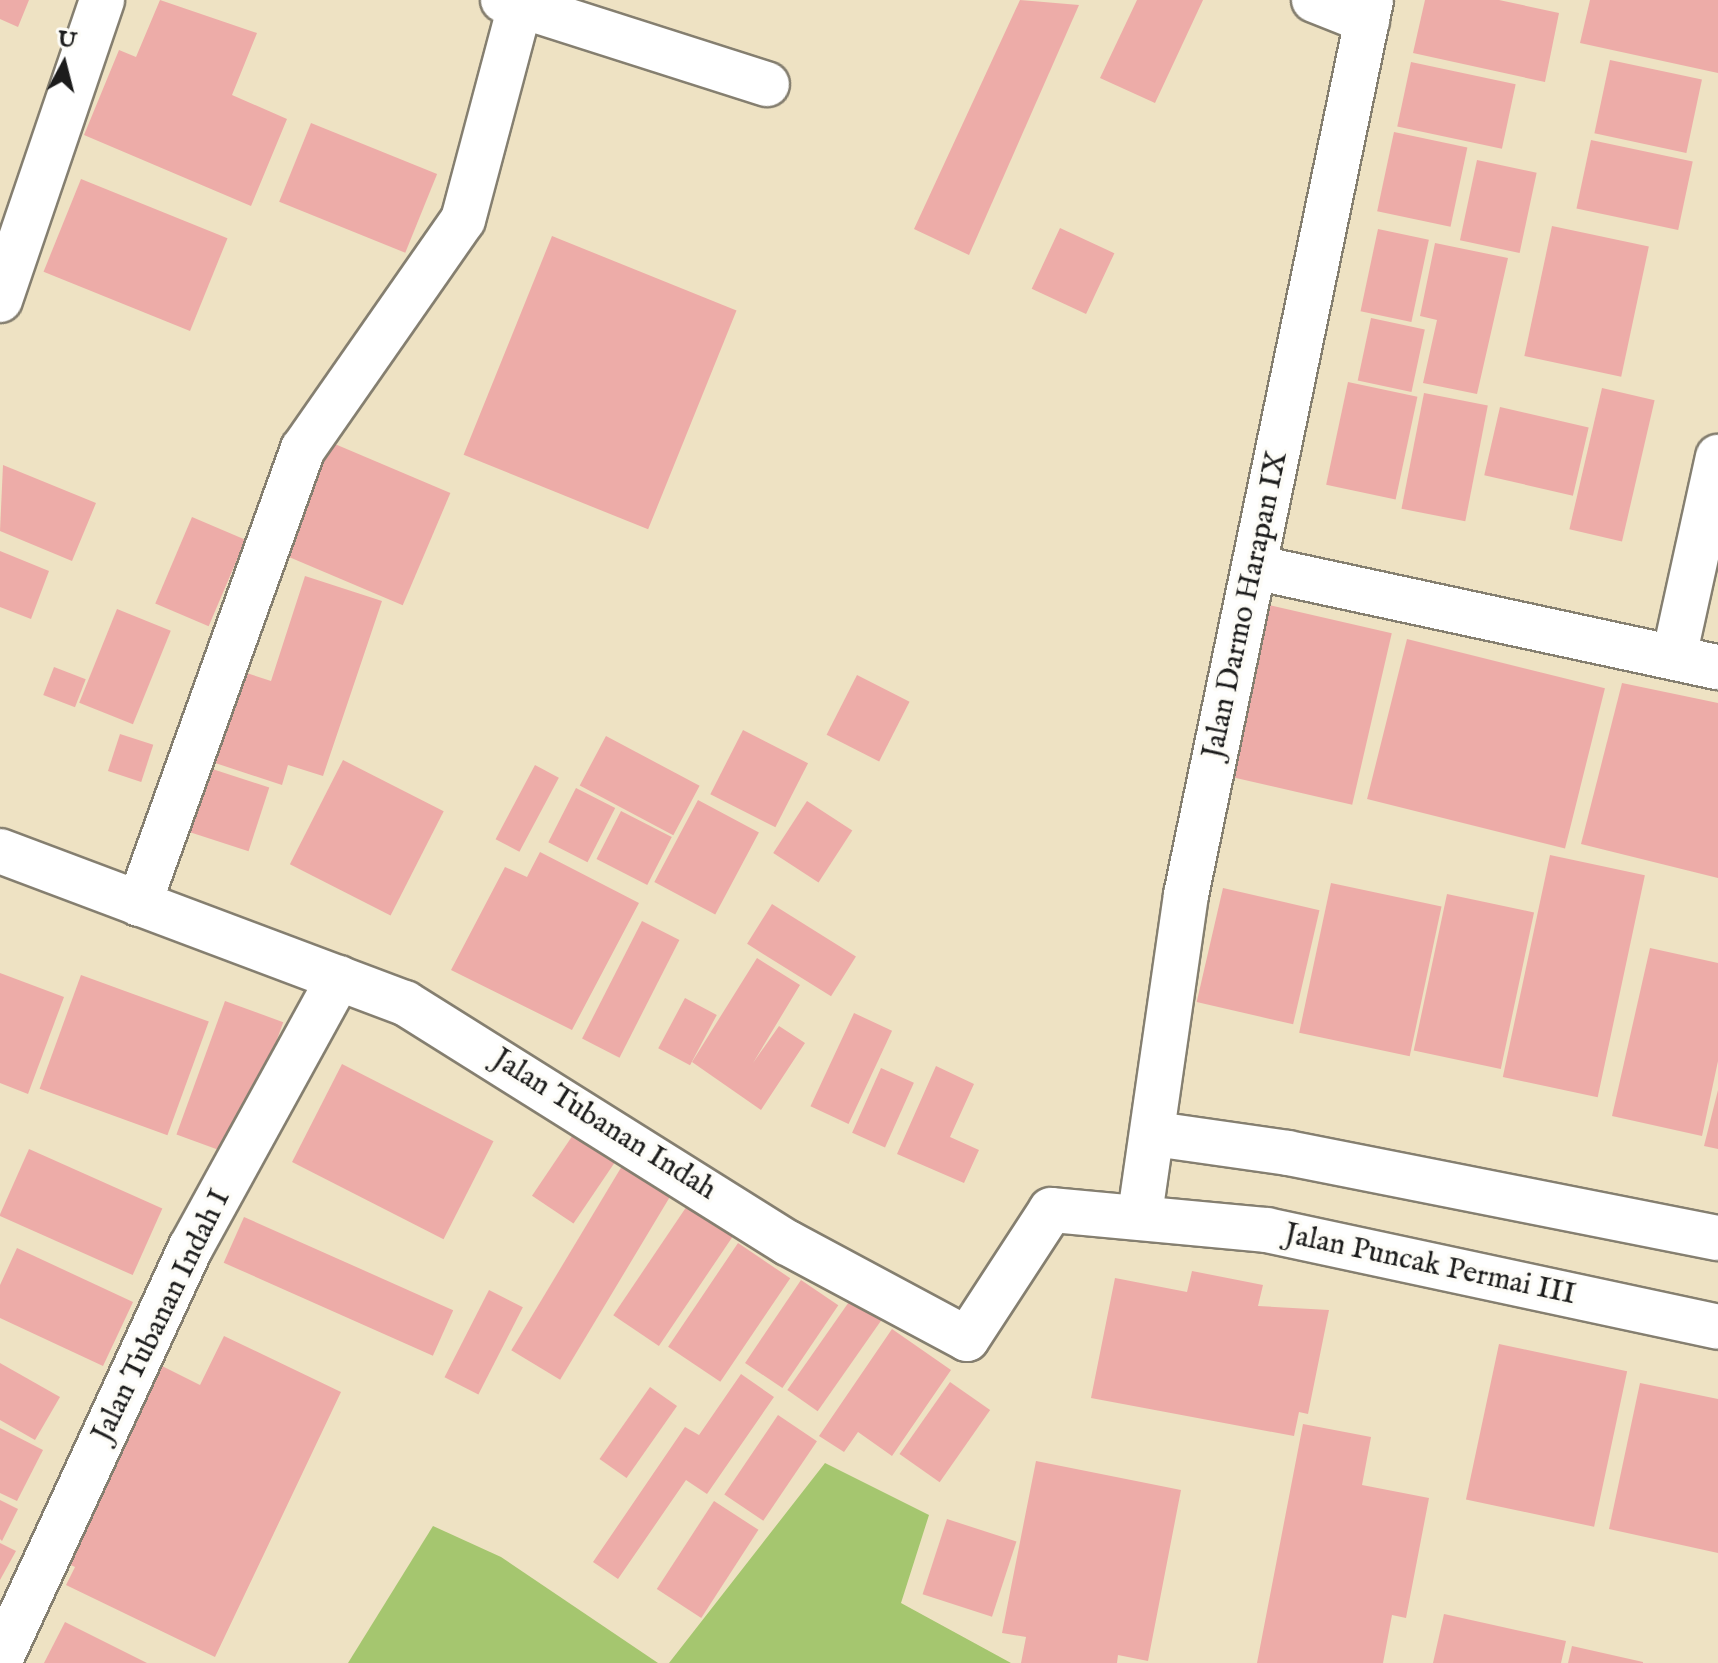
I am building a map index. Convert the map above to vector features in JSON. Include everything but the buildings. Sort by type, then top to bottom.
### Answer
[{"type":"street","points":[[0,300],[102,0]]},
{"type":"street","points":[[1314,0],[1369,10]]},
{"type":"street","points":[[139,904],[303,449],[463,220],[511,3],[767,84]]},
{"type":"street","name":"Jalan Darmo Harapan IX","points":[[1140,1214],[1155,1134],[1186,895],[1369,10]]},
{"type":"street","points":[[1674,657],[1718,457]]},
{"type":"street","points":[[1254,567],[1718,667]]},
{"type":"street","name":"Jalan Tubanan Indah","points":[[0,851],[405,1003],[788,1243],[967,1339],[1051,1210],[1140,1214]]},
{"type":"street","name":"Jalan Tubanan Indah I","points":[[0,1660],[191,1247],[339,978]]},
{"type":"street","points":[[1155,1134],[1288,1153],[1718,1238]]},
{"type":"street","name":"Jalan Puncak Permai III","points":[[1140,1214],[1267,1230],[1718,1327]]},
{"type":"green space","points":[[825,1463],[929,1515],[901,1603],[1011,1663],[669,1663]]},
{"type":"green space","points":[[433,1526],[501,1557],[658,1663],[348,1663]]}]
